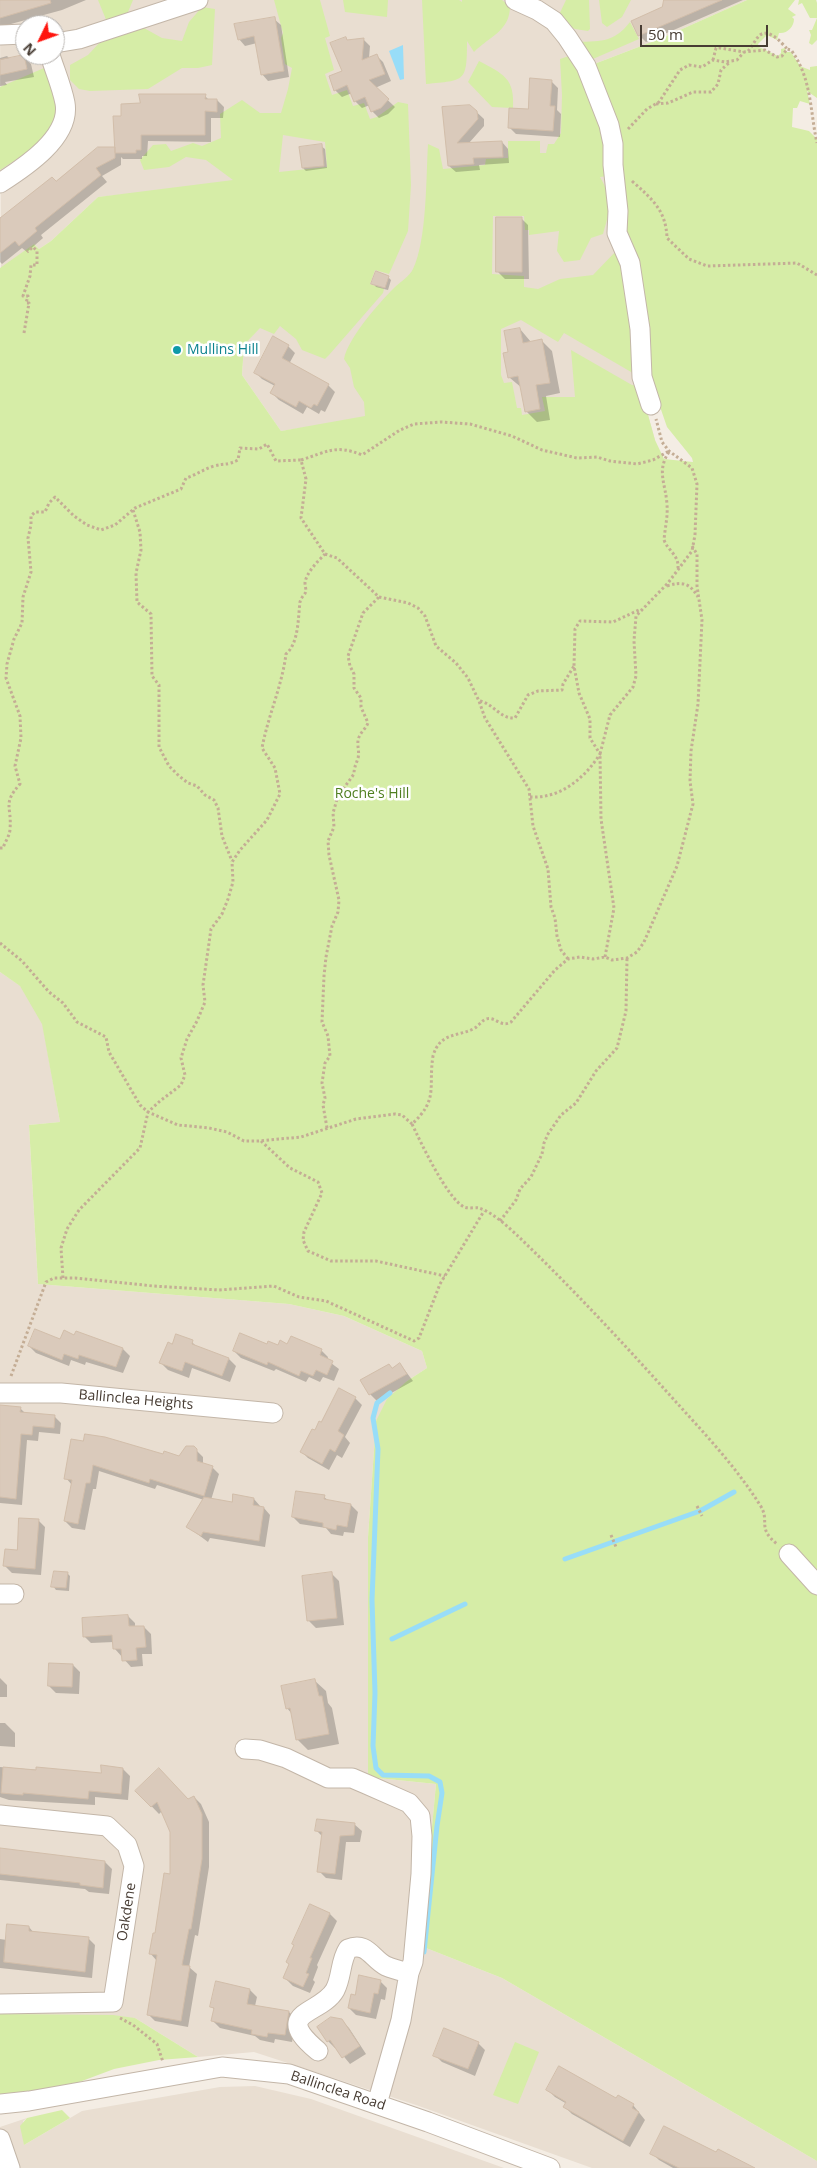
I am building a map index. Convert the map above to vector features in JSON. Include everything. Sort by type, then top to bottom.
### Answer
[{"type":"street","points":[[65,41],[79,39],[198,0]]},
{"type":"street","points":[[516,0],[554,21],[567,37],[586,66],[609,125],[613,144],[618,211],[617,233],[630,262],[640,329],[642,378],[651,405]]},
{"type":"street","points":[[65,31],[100,22]]},
{"type":"street","points":[[0,35],[15,34]]},
{"type":"street","points":[[0,45],[15,44]]},
{"type":"street","points":[[0,183],[52,142],[62,129],[65,121],[65,103],[53,65]]},
{"type":"street","name":"Ballinclea Heights","points":[[2,1393],[61,1393],[272,1413]]},
{"type":"street","points":[[789,1554],[817,1585]]},
{"type":"street","points":[[245,1749],[260,1750],[286,1758],[328,1778],[352,1778],[409,1803],[420,1816],[422,1836],[421,1874],[413,1962],[401,2020],[378,2104]]},
{"type":"street","name":"Oakdene","points":[[0,1815],[107,1826],[127,1845],[134,1866],[113,2002]]},
{"type":"street","points":[[318,2051],[300,2034],[298,2025],[306,2011],[326,2000],[335,1989],[344,1955],[348,1949],[362,1947],[372,1952],[384,1965],[409,1974]]},
{"type":"street","points":[[0,2004],[113,2002]]},
{"type":"street","name":"Ballinclea Road","points":[[0,2104],[30,2101],[222,2067],[289,2074],[378,2104],[550,2168]]},
{"type":"street","points":[[0,2139],[10,2168]]},
{"type":"path","points":[[656,104],[672,84],[680,70],[689,65],[702,66],[714,60],[737,60],[760,35],[765,33],[771,34],[787,49],[791,50],[798,59],[811,99],[812,126],[817,144]]},
{"type":"path","points":[[714,60],[716,48],[728,48],[746,52],[765,50],[777,57],[782,56],[787,49]]},
{"type":"path","points":[[624,133],[646,109],[656,104],[668,103],[693,92],[711,92],[718,84],[721,70],[730,61]]},
{"type":"path","points":[[614,173],[629,178],[653,199],[666,227],[667,238],[690,259],[707,266],[797,263],[817,275]]},
{"type":"path","points":[[24,333],[29,303],[26,303],[28,296],[23,296],[30,276],[31,265],[37,265],[36,250],[33,247],[27,252]]},
{"type":"path","points":[[605,957],[614,908],[600,819],[600,754],[610,716],[633,688],[636,676],[634,625],[636,616],[664,587],[692,551],[697,484],[692,468],[669,451],[662,442],[651,405]]},
{"type":"path","points":[[0,848],[3,848],[10,830],[8,805],[10,795],[20,784],[15,766],[21,738],[20,716],[6,678],[7,664],[14,639],[22,623],[22,597],[31,572],[28,538],[32,525],[31,516],[35,512],[45,512],[49,503],[55,497],[74,516],[87,525],[100,530],[115,525],[133,510],[181,489],[186,478],[214,466],[227,465],[238,460],[240,448],[259,449],[267,444],[276,461],[301,460],[335,448],[349,450],[362,455],[400,430],[414,424],[442,422],[470,424],[512,436],[542,450],[577,458],[597,456],[637,464],[653,460],[669,451]]},
{"type":"path","points":[[669,451],[663,461],[662,468],[668,506],[664,540],[677,558],[678,569]]},
{"type":"path","points":[[301,460],[306,479],[301,518],[325,554],[337,558],[358,580],[379,597],[408,603],[418,608],[425,616],[436,646],[456,663],[468,678],[485,718],[530,789],[533,826],[548,869],[551,887],[551,907],[555,918],[557,936],[561,950],[568,959]]},
{"type":"path","points":[[63,1278],[61,1248],[67,1229],[79,1210],[140,1148],[148,1112],[181,1086],[185,1076],[181,1058],[187,1039],[197,1022],[205,1002],[203,985],[211,929],[222,914],[234,882],[232,862],[222,836],[218,808],[214,800],[205,795],[197,786],[188,783],[179,776],[169,766],[159,747],[159,685],[152,676],[151,614],[137,602],[136,573],[141,550],[140,532],[133,510]]},
{"type":"path","points":[[412,1124],[425,1112],[429,1104],[435,1049],[443,1040],[451,1035],[476,1027],[488,1018],[503,1025],[512,1022],[555,970],[568,959],[605,957],[612,960],[627,958],[637,952],[644,942],[672,881],[693,804],[690,767],[699,690],[702,620],[696,571],[697,554],[692,546]]},
{"type":"path","points":[[232,862],[240,850],[267,820],[280,794],[274,768],[262,748],[264,736],[280,689],[286,654],[292,649],[294,642],[300,613],[300,599],[306,591],[305,582],[318,560],[325,554]]},
{"type":"path","points":[[664,587],[675,583],[686,583],[693,589],[700,600]]},
{"type":"path","points":[[327,1128],[322,1083],[325,1063],[330,1056],[328,1036],[322,1022],[324,976],[332,926],[338,912],[338,900],[328,855],[328,841],[334,826],[333,812],[338,796],[354,774],[354,767],[358,758],[357,746],[360,735],[368,723],[361,707],[361,698],[354,688],[354,674],[348,656],[363,613],[379,597]]},
{"type":"path","points":[[600,754],[590,738],[590,719],[578,693],[574,666],[575,629],[580,621],[613,622],[644,607]]},
{"type":"path","points":[[479,701],[487,703],[503,716],[515,718],[528,695],[538,691],[562,690],[563,684],[574,666]]},
{"type":"path","points":[[530,797],[542,798],[574,783],[592,766],[600,754]]},
{"type":"path","points":[[0,943],[22,961],[49,992],[63,1003],[77,1022],[106,1037],[109,1052],[140,1105],[148,1112],[178,1126],[227,1132],[244,1140],[260,1140],[301,1137],[356,1119],[395,1114],[402,1115],[412,1124],[443,1182],[454,1198],[465,1207],[479,1208],[500,1221],[571,1288],[720,1452],[761,1506],[765,1530],[768,1536],[789,1554]]},
{"type":"path","points":[[500,1221],[516,1200],[520,1189],[531,1177],[542,1154],[548,1134],[561,1116],[576,1103],[596,1071],[616,1048],[626,1011],[627,958]]},
{"type":"path","points":[[260,1140],[290,1168],[318,1182],[322,1193],[304,1232],[303,1240],[308,1251],[331,1261],[376,1261],[445,1276]]},
{"type":"path","points":[[2,1393],[46,1282],[54,1278],[219,1290],[274,1286],[299,1297],[326,1301],[414,1341],[419,1338],[445,1276],[484,1211]]},
{"type":"path","points":[[697,1506],[702,1516]]},
{"type":"path","points":[[611,1535],[616,1547]]},
{"type":"path","points":[[113,2002],[113,2015],[133,2024],[157,2044],[168,2076]]},
{"type":"shaded area","points":[[0,0],[747,0],[662,38],[589,66],[601,130],[636,372],[655,440],[407,408],[340,422],[281,431],[242,375],[244,345],[260,327],[149,192],[98,197],[51,241],[39,249],[34,244],[1,269]]},
{"type":"shaded area","points":[[0,972],[38,998],[60,1122],[29,1125],[38,1284],[289,1304],[344,1316],[422,1351],[427,1368],[407,1381],[376,1421],[368,1537],[368,1777],[436,1784],[421,1946],[502,1978],[817,2161],[817,2168],[592,2168],[416,2105],[254,2052],[198,2057],[135,2018],[0,2015]]},
{"type":"shaded area","points":[[255,2086],[311,2099],[504,2168],[0,2168],[0,2127],[27,2118],[23,2121],[24,2145],[82,2111],[220,2087]]},
{"type":"green space","points":[[98,0],[133,0],[128,12],[107,22]]},
{"type":"green space","name":"Roche's Hill","points":[[274,0],[320,0],[330,36],[325,38],[334,70],[325,74],[332,95],[347,90],[353,106],[364,103],[370,119],[377,117],[398,102],[408,104],[411,185],[408,231],[389,274],[375,270],[370,284],[384,289],[383,293],[325,359],[302,350],[296,339],[280,326],[274,334],[260,328],[244,345],[242,375],[281,431],[365,416],[364,402],[354,387],[350,368],[344,359],[351,341],[365,321],[388,294],[412,272],[418,257],[423,226],[428,144],[439,149],[443,169],[485,165],[486,159],[508,158],[508,141],[540,141],[540,153],[546,153],[548,144],[554,144],[561,133],[562,95],[560,59],[569,56],[579,66],[606,146],[608,176],[600,177],[609,199],[609,212],[603,234],[591,238],[580,260],[564,262],[557,251],[559,231],[529,235],[529,230],[525,230],[524,216],[493,216],[492,274],[524,276],[524,287],[538,289],[560,279],[593,275],[619,248],[638,376],[564,333],[558,342],[521,320],[501,329],[501,375],[504,383],[512,382],[517,408],[521,408],[522,415],[545,411],[542,397],[575,397],[571,350],[632,385],[640,386],[655,440],[664,459],[693,462],[692,458],[667,427],[648,372],[626,238],[589,66],[662,38],[747,0],[795,0],[788,9],[796,15],[792,17],[794,22],[791,27],[785,32],[779,33],[777,40],[767,35],[758,44],[759,47],[778,56],[781,53],[781,49],[785,48],[786,52],[791,52],[800,66],[810,70],[810,67],[817,66],[817,98],[807,91],[810,104],[800,101],[797,108],[793,108],[792,127],[809,131],[817,139],[817,2161],[502,1978],[421,1946],[436,1784],[368,1777],[368,1537],[376,1421],[387,1399],[407,1381],[427,1368],[422,1351],[344,1316],[289,1304],[38,1284],[29,1125],[60,1122],[42,1024],[20,986],[0,972],[0,268],[34,244],[39,249],[51,241],[98,197],[233,180],[206,160],[186,157],[169,167],[144,170],[140,160],[153,145],[166,144],[171,151],[193,143],[202,146],[221,138],[220,114],[242,100],[260,113],[281,113],[292,68],[285,64],[281,38],[283,33]],"holes":[[[283,135],[325,142],[327,167],[279,172]]]},
{"type":"green space","points":[[343,0],[388,0],[387,17],[345,12]]},
{"type":"green space","points":[[422,0],[459,0],[462,2],[462,0],[502,0],[510,6],[507,21],[503,27],[474,52],[467,41],[466,65],[461,77],[449,82],[426,84]]},
{"type":"green space","points":[[566,0],[589,0],[590,29],[588,31],[575,29],[557,19]]},
{"type":"green space","points":[[599,0],[631,0],[622,17],[607,27],[602,23]]},
{"type":"green space","points":[[799,0],[816,0],[817,18],[810,18],[802,3],[798,5]]},
{"type":"green space","points":[[202,7],[215,9],[212,65],[198,68],[182,68],[148,89],[90,91],[79,89],[70,80],[70,65],[88,55],[102,40],[144,28],[162,38],[182,41],[189,22]]},
{"type":"green space","points":[[817,18],[817,40],[812,45],[809,43],[811,35],[809,30],[812,30]]},
{"type":"green space","points":[[630,22],[639,39],[586,62],[574,42],[598,41],[611,38]]},
{"type":"green space","points":[[479,61],[506,78],[512,90],[513,108],[492,107],[468,82]]},
{"type":"green space","points":[[44,68],[60,114],[42,143],[0,170],[0,87]]},
{"type":"green space","points":[[0,2014],[113,2015],[135,2018],[198,2057],[159,2060],[114,2069],[66,2087],[0,2097]]},
{"type":"green space","points":[[515,2042],[539,2052],[518,2104],[493,2095]]},
{"type":"green space","points":[[62,2110],[70,2118],[24,2145],[20,2126],[27,2118]]},
{"type":"water","points":[[403,45],[404,79],[400,80],[389,51]]},
{"type":"building","points":[[0,0],[50,0],[51,3],[0,18]]},
{"type":"building","points":[[664,0],[722,0],[638,36],[631,21],[662,7]]},
{"type":"building","points":[[275,17],[284,71],[261,75],[254,36],[238,40],[234,24]]},
{"type":"building","points":[[346,37],[347,40],[364,38],[362,60],[377,54],[385,74],[369,80],[389,99],[381,108],[371,112],[365,97],[354,102],[347,85],[334,91],[329,76],[342,71],[330,43]]},
{"type":"building","points":[[15,57],[15,65],[26,65],[27,69],[0,75],[0,60]]},
{"type":"building","points":[[530,78],[552,80],[550,106],[555,106],[553,131],[508,128],[509,108],[528,109]]},
{"type":"building","points":[[139,94],[206,94],[205,99],[217,99],[217,112],[205,111],[205,135],[141,135],[141,150],[136,150],[136,153],[115,153],[113,116],[121,116],[121,104],[140,103]]},
{"type":"building","points":[[470,105],[477,111],[478,119],[457,143],[502,141],[503,157],[473,158],[474,164],[448,166],[442,107]]},
{"type":"building","points":[[322,144],[324,166],[302,168],[299,147]]},
{"type":"building","points":[[98,147],[115,147],[115,158],[96,168],[101,175],[35,228],[37,231],[19,246],[15,241],[0,253],[0,218],[52,177],[56,181]]},
{"type":"building","points":[[496,217],[522,217],[522,272],[496,272]]},
{"type":"building","points":[[376,271],[389,276],[385,288],[371,284]]},
{"type":"building","points":[[520,328],[523,343],[542,339],[550,383],[536,385],[540,409],[525,412],[518,376],[508,378],[503,353],[508,352],[504,331]]},
{"type":"building","points":[[273,336],[289,345],[282,358],[329,384],[317,406],[314,404],[311,408],[299,401],[296,407],[270,393],[275,384],[254,373]]},
{"type":"building","points":[[35,1329],[60,1339],[64,1330],[74,1335],[76,1331],[123,1348],[116,1367],[79,1355],[78,1359],[64,1354],[62,1360],[28,1346]]},
{"type":"building","points":[[240,1333],[267,1344],[268,1341],[278,1345],[280,1340],[287,1344],[291,1336],[322,1349],[320,1355],[333,1361],[327,1375],[316,1370],[313,1376],[301,1371],[299,1376],[268,1362],[267,1365],[233,1351]]},
{"type":"building","points":[[176,1334],[193,1340],[192,1344],[229,1358],[222,1376],[185,1362],[182,1371],[159,1363],[168,1342],[172,1344]]},
{"type":"building","points":[[400,1363],[407,1374],[369,1395],[360,1380],[389,1364],[392,1368]]},
{"type":"building","points":[[339,1388],[356,1397],[338,1431],[344,1435],[335,1452],[330,1449],[322,1464],[300,1452],[312,1429],[315,1430],[319,1421],[321,1422]]},
{"type":"building","points":[[0,1405],[21,1407],[20,1412],[55,1415],[54,1428],[33,1426],[32,1435],[21,1434],[16,1499],[0,1497]]},
{"type":"building","points":[[85,1434],[105,1437],[163,1454],[164,1451],[179,1456],[186,1446],[194,1446],[197,1449],[197,1461],[213,1466],[204,1496],[150,1479],[149,1483],[93,1465],[90,1483],[86,1483],[78,1524],[64,1521],[72,1480],[64,1479],[71,1439],[83,1441]]},
{"type":"building","points":[[296,1491],[325,1495],[324,1499],[351,1504],[347,1527],[337,1525],[336,1530],[323,1527],[323,1523],[292,1517]]},
{"type":"building","points":[[233,1494],[254,1498],[253,1505],[264,1507],[259,1541],[203,1532],[201,1536],[186,1527],[204,1497],[232,1502]]},
{"type":"building","points":[[19,1518],[39,1519],[35,1569],[3,1566],[5,1549],[17,1550]]},
{"type":"building","points":[[54,1571],[68,1572],[66,1588],[51,1587]]},
{"type":"building","points":[[332,1572],[337,1618],[307,1621],[302,1576]]},
{"type":"building","points":[[128,1615],[129,1626],[144,1626],[146,1647],[136,1648],[137,1660],[122,1661],[121,1649],[113,1649],[112,1635],[83,1637],[82,1618]]},
{"type":"building","points":[[49,1663],[73,1664],[72,1687],[48,1686]]},
{"type":"building","points":[[315,1679],[319,1696],[322,1696],[329,1734],[296,1740],[290,1708],[286,1709],[281,1686]]},
{"type":"building","points":[[101,1765],[123,1768],[121,1794],[89,1791],[88,1799],[23,1793],[23,1795],[1,1793],[3,1767],[36,1770],[36,1767],[101,1773]]},
{"type":"building","points":[[159,1768],[188,1799],[194,1796],[202,1814],[202,1859],[191,1929],[189,1929],[182,1965],[190,1966],[181,2021],[147,2015],[157,1955],[149,1954],[153,1933],[155,1933],[164,1873],[170,1874],[170,1832],[157,1802],[151,1807],[135,1791]]},
{"type":"building","points":[[317,1819],[355,1823],[354,1835],[340,1836],[335,1874],[317,1872],[322,1832],[315,1831]]},
{"type":"building","points":[[0,1848],[105,1861],[103,1888],[80,1885],[80,1883],[0,1874]]},
{"type":"building","points":[[310,1904],[330,1913],[310,1958],[312,1958],[306,1973],[309,1974],[303,1987],[283,1978],[289,1964],[286,1962],[294,1945],[292,1944]]},
{"type":"building","points":[[7,1924],[29,1926],[29,1931],[89,1937],[85,1972],[4,1962]]},
{"type":"building","points":[[359,1975],[381,1980],[378,1994],[374,1993],[370,2013],[348,2008],[351,1994],[355,1995]]},
{"type":"building","points":[[216,1981],[250,1989],[247,2004],[289,2011],[285,2035],[268,2033],[267,2037],[251,2034],[252,2030],[211,2021],[214,2008],[210,2007]]},
{"type":"building","points":[[331,2017],[342,2019],[360,2046],[342,2058],[330,2040],[327,2042],[317,2027]]},
{"type":"building","points":[[444,2028],[479,2042],[468,2069],[433,2056]]},
{"type":"building","points":[[559,2066],[616,2098],[618,2095],[634,2104],[632,2108],[639,2112],[623,2141],[563,2107],[566,2102],[546,2090]]},
{"type":"building","points":[[664,2126],[716,2152],[718,2149],[755,2168],[679,2168],[650,2154]]},
{"type":"waterway","points":[[390,1393],[377,1403],[373,1418],[378,1449],[372,1600],[375,1693],[373,1746],[376,1768],[383,1775],[429,1776],[440,1782],[442,1793],[424,1952]]},
{"type":"waterway","points":[[565,1559],[700,1511],[734,1492]]},
{"type":"waterway","points":[[392,1639],[465,1604]]},
{"type":"place","name":"Mullins Hill","points":[[177,350]]}]
